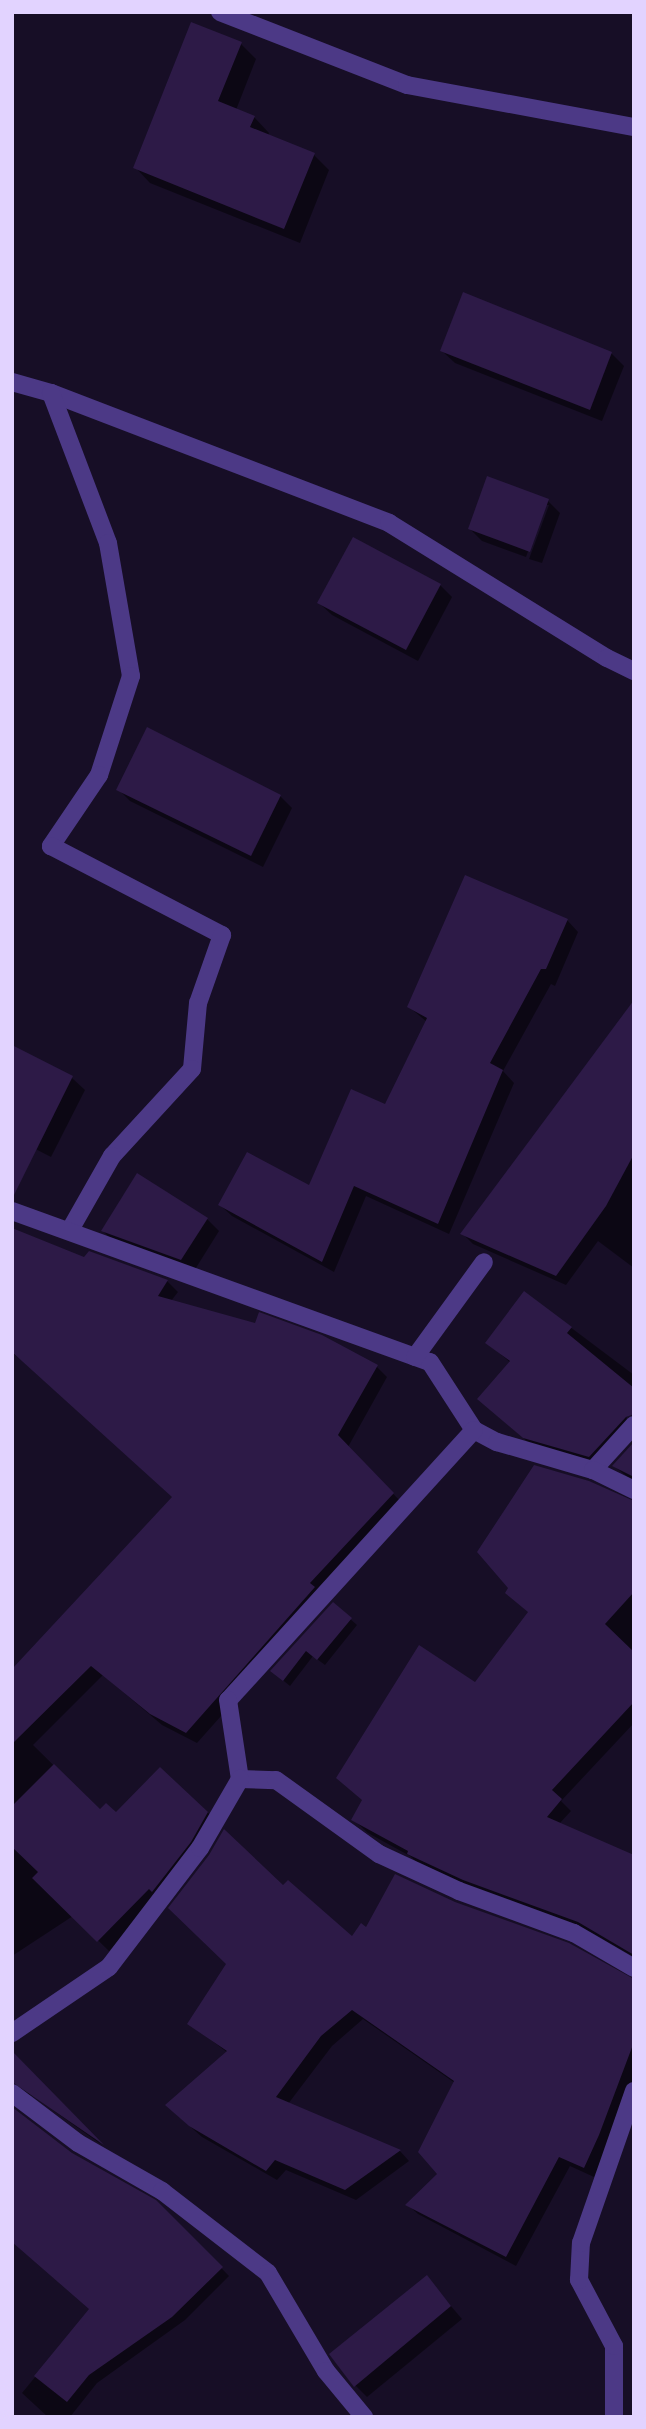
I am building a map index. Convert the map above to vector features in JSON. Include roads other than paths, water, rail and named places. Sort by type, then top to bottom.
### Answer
[{"type":"street","points":[[220,12],[407,85],[634,127]]},
{"type":"street","points":[[12,382],[51,393],[389,523],[607,658],[634,671]]},
{"type":"street","points":[[51,393],[108,543],[131,676],[99,775],[51,846],[222,935],[198,1003],[192,1069],[112,1156],[70,1230]]},
{"type":"street","points":[[12,1211],[430,1362],[474,1430],[497,1442],[593,1471],[634,1490]]},
{"type":"street","points":[[415,1357],[484,1262]]},
{"type":"street","points":[[593,1471],[634,1425]]},
{"type":"street","points":[[12,2033],[109,1967],[200,1848],[240,1779],[228,1700],[474,1430]]},
{"type":"street","points":[[240,1779],[276,1780],[379,1853],[459,1891],[574,1933],[634,1968]]},
{"type":"street","points":[[614,2417],[614,2346],[579,2280],[582,2243],[634,2091]]},
{"type":"street","points":[[12,2093],[78,2143],[162,2191],[268,2273],[327,2371],[364,2417]]}]
